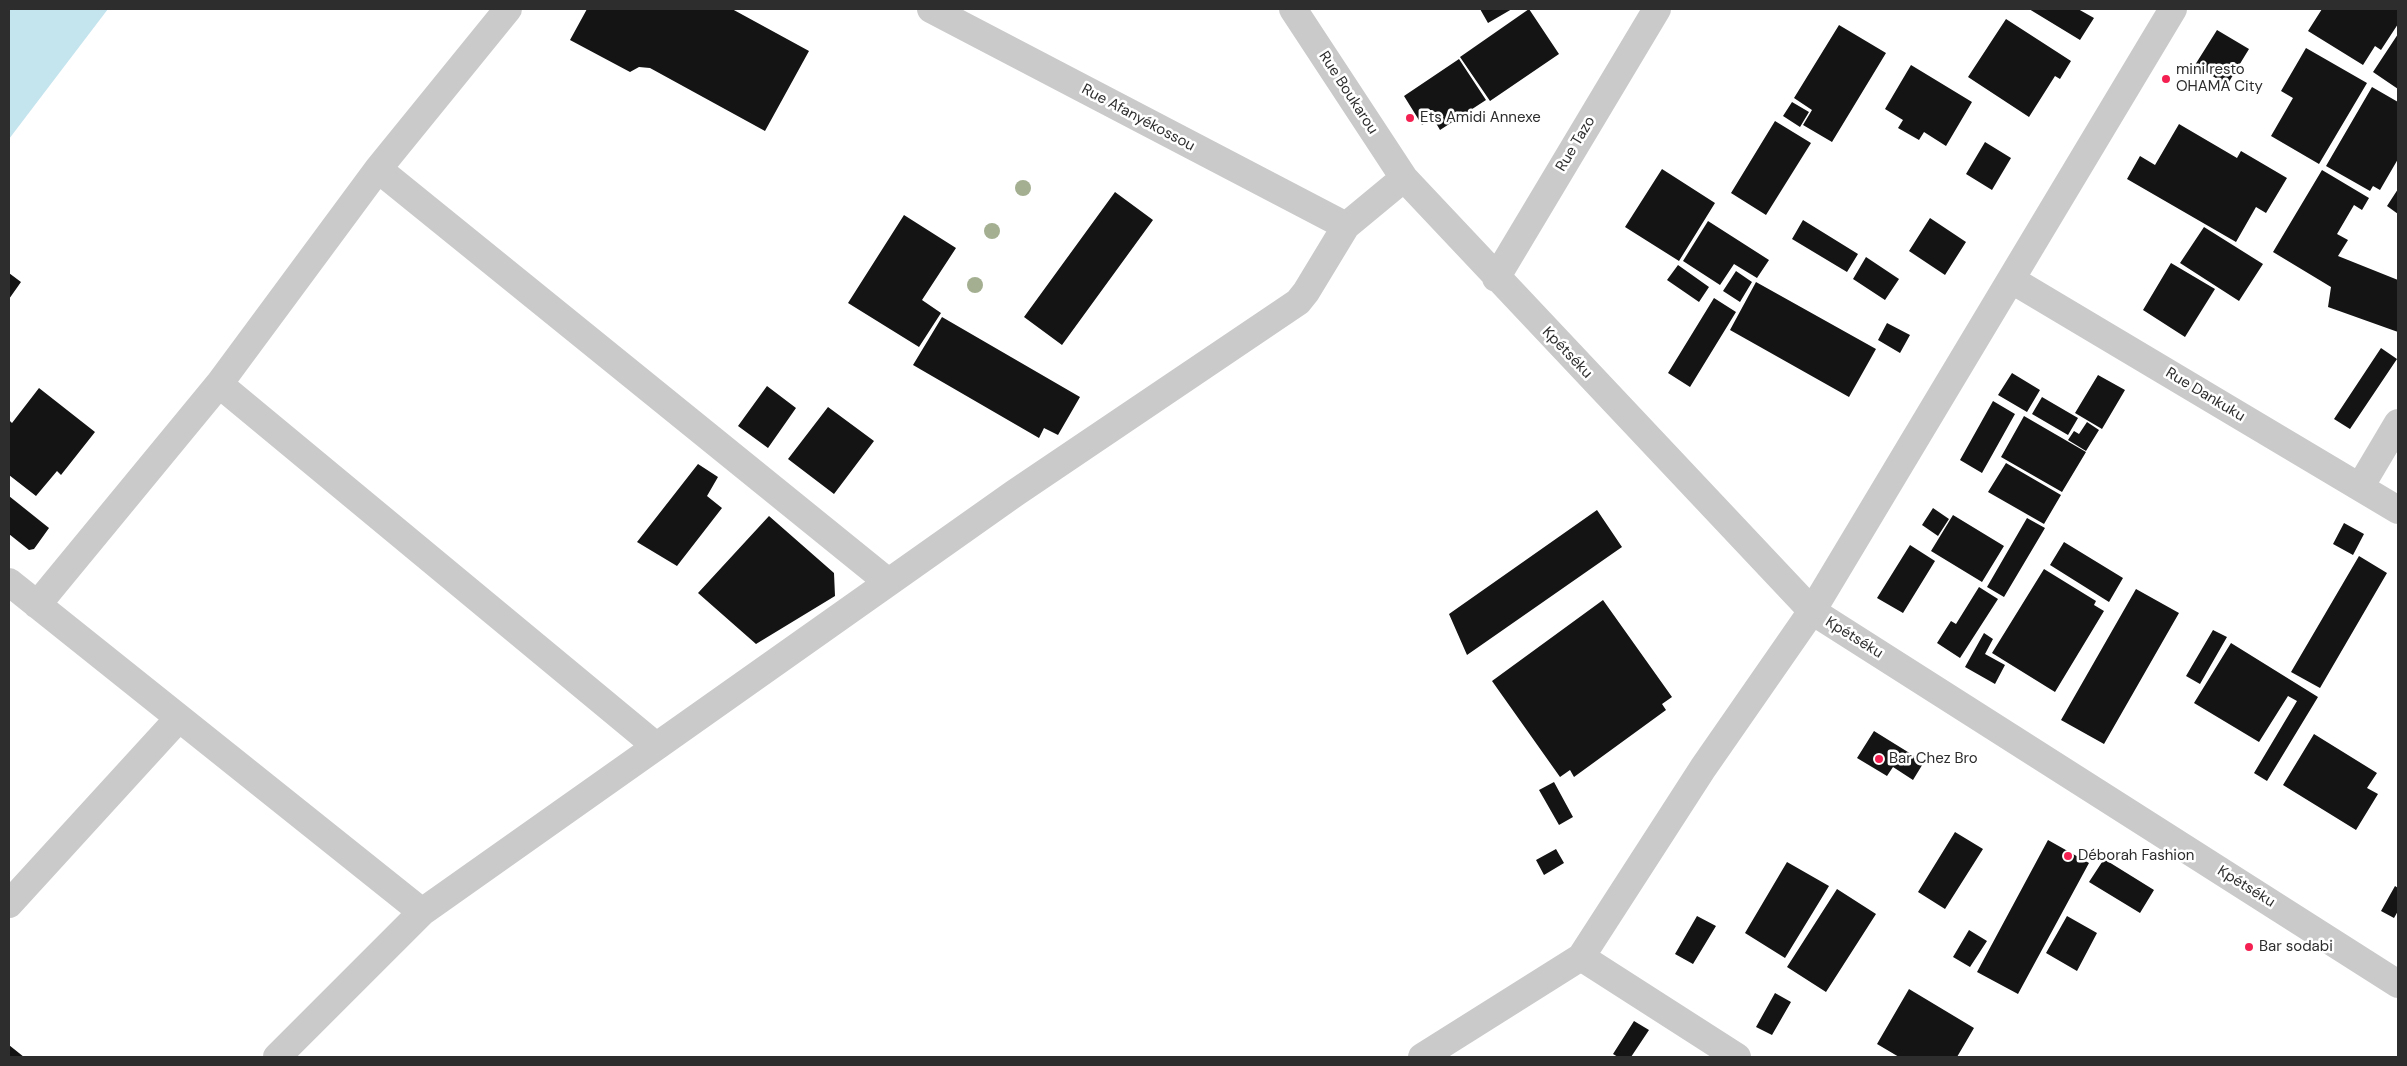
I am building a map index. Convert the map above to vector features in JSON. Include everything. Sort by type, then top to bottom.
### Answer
[{"type":"street","points":[[37,605],[218,384],[378,169],[508,9]]},
{"type":"street","name":"Rue Afanyékossou","points":[[931,9],[1346,226]]},
{"type":"street","name":"Rue Boukarou","points":[[1293,9],[1404,178]]},
{"type":"street","name":"Rue Tazo","points":[[1496,278],[1657,9]]},
{"type":"street","points":[[1422,1057],[1581,958],[1703,768],[1812,611],[2173,9]]},
{"type":"street","points":[[378,169],[888,582]]},
{"type":"street","points":[[277,1057],[422,912],[1016,492],[1298,302],[1346,226],[1404,178]]},
{"type":"street","name":"Kpétséku","points":[[1404,178],[1496,278],[1812,611],[2398,984]]},
{"type":"street","name":"Rue Dankuku","points":[[2012,280],[2398,510]]},
{"type":"street","points":[[218,384],[656,746]]},
{"type":"street","points":[[2360,487],[2398,423]]},
{"type":"street","points":[[9,582],[422,912]]},
{"type":"street","points":[[9,904],[179,718]]},
{"type":"street","points":[[1581,958],[1737,1057]]},
{"type":"water","points":[[9,9],[108,9],[9,139]]},
{"type":"building","points":[[587,9],[732,9],[809,51],[765,131],[650,68],[639,67],[630,72],[570,40]]},
{"type":"building","points":[[1480,9],[1512,9],[1488,23]]},
{"type":"building","points":[[1529,9],[1559,54],[1490,101],[1460,57]]},
{"type":"building","points":[[2029,9],[2078,9],[2094,18],[2080,40]]},
{"type":"building","points":[[2322,9],[2398,9],[2398,24],[2381,50],[2375,46],[2363,65],[2308,31]]},
{"type":"building","points":[[2006,19],[2071,61],[2060,79],[2055,76],[2029,117],[1968,77]]},
{"type":"building","points":[[1839,25],[1886,53],[1832,142],[1803,125],[1812,110],[1794,98]]},
{"type":"building","points":[[2217,30],[2249,49],[2227,85],[2195,65]]},
{"type":"building","points":[[2398,34],[2398,89],[2373,72]]},
{"type":"building","points":[[2306,48],[2367,83],[2319,164],[2271,136],[2293,98],[2281,91]]},
{"type":"building","points":[[1459,59],[1486,100],[1440,130],[1433,118],[1422,125],[1404,96]]},
{"type":"building","points":[[1911,65],[1972,102],[1946,146],[1924,132],[1919,140],[1898,128],[1903,120],[1885,109]]},
{"type":"building","points":[[2372,87],[2398,102],[2398,159],[2380,190],[2373,186],[2370,191],[2326,166]]},
{"type":"building","points":[[1792,102],[1809,112],[1800,127],[1783,116]]},
{"type":"building","points":[[1775,121],[1811,143],[1766,215],[1731,193]]},
{"type":"building","points":[[2179,124],[2237,158],[2241,151],[2287,178],[2266,213],[2256,207],[2236,242],[2127,179],[2140,156],[2155,165]]},
{"type":"building","points":[[1985,142],[2011,158],[1992,190],[1966,174]]},
{"type":"building","points":[[1662,169],[1715,203],[1679,261],[1625,227]]},
{"type":"building","points":[[2322,170],[2369,198],[2362,210],[2354,205],[2337,234],[2348,240],[2338,256],[2398,280],[2398,332],[2328,307],[2331,287],[2273,252]]},
{"type":"building","points":[[2398,189],[2398,214],[2387,206]]},
{"type":"building","points":[[1115,192],[1153,220],[1062,345],[1024,317]]},
{"type":"building","points":[[904,215],[956,248],[922,300],[941,313],[919,347],[848,303]]},
{"type":"building","points":[[1930,218],[1966,242],[1945,275],[1909,251]]},
{"type":"building","points":[[1803,220],[1858,254],[1847,272],[1792,239]]},
{"type":"building","points":[[1708,221],[1769,260],[1757,278],[1734,264],[1720,285],[1683,261]]},
{"type":"building","points":[[2204,227],[2263,264],[2239,301],[2180,263]]},
{"type":"building","points":[[1866,257],[1899,279],[1885,300],[1853,279]]},
{"type":"building","points":[[2171,263],[2215,289],[2185,337],[2143,310]]},
{"type":"building","points":[[1678,265],[1709,287],[1699,302],[1667,280]]},
{"type":"building","points":[[1736,271],[1752,282],[1740,302],[1723,291]]},
{"type":"building","points":[[9,273],[21,282],[9,299]]},
{"type":"building","points":[[1756,282],[1876,349],[1849,397],[1730,330]]},
{"type":"building","points":[[1714,298],[1736,312],[1690,387],[1668,373]]},
{"type":"building","points":[[942,317],[1080,397],[1058,435],[1044,428],[1039,438],[913,365]]},
{"type":"building","points":[[1887,323],[1910,335],[1900,353],[1878,340]]},
{"type":"building","points":[[2381,348],[2397,359],[2350,429],[2334,419]]},
{"type":"building","points":[[2012,373],[2040,390],[2027,412],[1998,395]]},
{"type":"building","points":[[2098,375],[2125,390],[2102,429],[2075,413]]},
{"type":"building","points":[[767,386],[796,408],[768,448],[738,426]]},
{"type":"building","points":[[39,388],[95,432],[61,475],[57,471],[36,496],[9,475],[9,420],[12,423]]},
{"type":"building","points":[[2042,397],[2078,418],[2068,435],[2032,414]]},
{"type":"building","points":[[1993,401],[2015,414],[1982,473],[1960,460]]},
{"type":"building","points":[[828,407],[874,441],[834,494],[788,459]]},
{"type":"building","points":[[2024,416],[2086,452],[2062,492],[2001,457]]},
{"type":"building","points":[[2087,422],[2099,430],[2086,451],[2068,440],[2074,431],[2079,434]]},
{"type":"building","points":[[2006,463],[2061,495],[2044,524],[1988,492]]},
{"type":"building","points":[[698,464],[718,477],[707,496],[722,508],[677,566],[637,542]]},
{"type":"building","points":[[9,496],[49,528],[34,549],[29,550],[9,534]]},
{"type":"building","points":[[1933,508],[1949,519],[1938,536],[1922,525]]},
{"type":"building","points":[[1597,510],[1622,547],[1467,655],[1449,614]]},
{"type":"building","points":[[1953,515],[2004,546],[1982,582],[1931,551]]},
{"type":"building","points":[[769,516],[834,573],[835,596],[756,644],[698,593]]},
{"type":"building","points":[[2027,518],[2045,528],[2004,597],[1987,587]]},
{"type":"building","points":[[2344,523],[2364,534],[2353,555],[2333,544]]},
{"type":"building","points":[[2064,542],[2123,578],[2109,602],[2050,565]]},
{"type":"building","points":[[1910,545],[1935,561],[1903,613],[1877,598]]},
{"type":"building","points":[[2359,556],[2387,573],[2320,688],[2291,672]]},
{"type":"building","points":[[2044,569],[2096,601],[2094,605],[2104,611],[2055,692],[1992,653]]},
{"type":"building","points":[[1979,587],[1998,599],[1960,658],[1937,643],[1951,621],[1956,624]]},
{"type":"building","points":[[2136,589],[2179,613],[2104,744],[2061,720]]},
{"type":"building","points":[[1603,600],[1672,697],[1662,704],[1666,710],[1574,777],[1570,770],[1560,777],[1492,681]]},
{"type":"building","points":[[2213,630],[2227,637],[2200,684],[2186,676]]},
{"type":"building","points":[[1984,633],[1993,639],[1985,654],[2005,665],[1995,684],[1965,667]]},
{"type":"building","points":[[2231,643],[2318,697],[2267,781],[2254,773],[2297,701],[2288,696],[2259,742],[2194,703]]},
{"type":"building","points":[[1874,731],[1924,762],[1913,780],[1893,767],[1887,776],[1857,758]]},
{"type":"building","points":[[2314,734],[2377,773],[2367,788],[2378,794],[2356,830],[2283,785]]},
{"type":"building","points":[[1554,782],[1573,817],[1559,825],[1539,790]]},
{"type":"building","points":[[1955,832],[1983,849],[1945,909],[1918,892]]},
{"type":"building","points":[[2048,840],[2089,863],[2018,994],[1977,972]]},
{"type":"building","points":[[1556,849],[1564,863],[1544,875],[1536,860]]},
{"type":"building","points":[[2104,859],[2154,890],[2140,913],[2089,882]]},
{"type":"building","points":[[1787,862],[1829,886],[1785,958],[1745,933]]},
{"type":"building","points":[[2395,886],[2398,888],[2398,911],[2394,918],[2381,911]]},
{"type":"building","points":[[1837,889],[1876,914],[1826,992],[1787,967]]},
{"type":"building","points":[[1697,916],[1716,926],[1693,964],[1675,954]]},
{"type":"building","points":[[2067,916],[2097,933],[2077,971],[2046,953]]},
{"type":"building","points":[[1969,930],[1987,941],[1970,967],[1953,957]]},
{"type":"building","points":[[1909,989],[1974,1028],[1957,1057],[1899,1057],[1877,1044]]},
{"type":"building","points":[[1775,993],[1791,1002],[1772,1035],[1756,1027]]},
{"type":"building","points":[[1634,1021],[1649,1030],[1631,1057],[1618,1057],[1613,1054]]},
{"type":"building","points":[[9,1045],[24,1057],[9,1057]]},
{"type":"place","name":"mini resto OHAMA City","points":[[2166,79]]},
{"type":"place","name":"Ets Amidi Annexe","points":[[1410,118]]},
{"type":"place","name":"Bar Chez Bro","points":[[1879,759]]},
{"type":"place","name":"Déborah Fashion","points":[[2068,856]]},
{"type":"place","name":"Bar sodabi","points":[[2249,947]]}]
